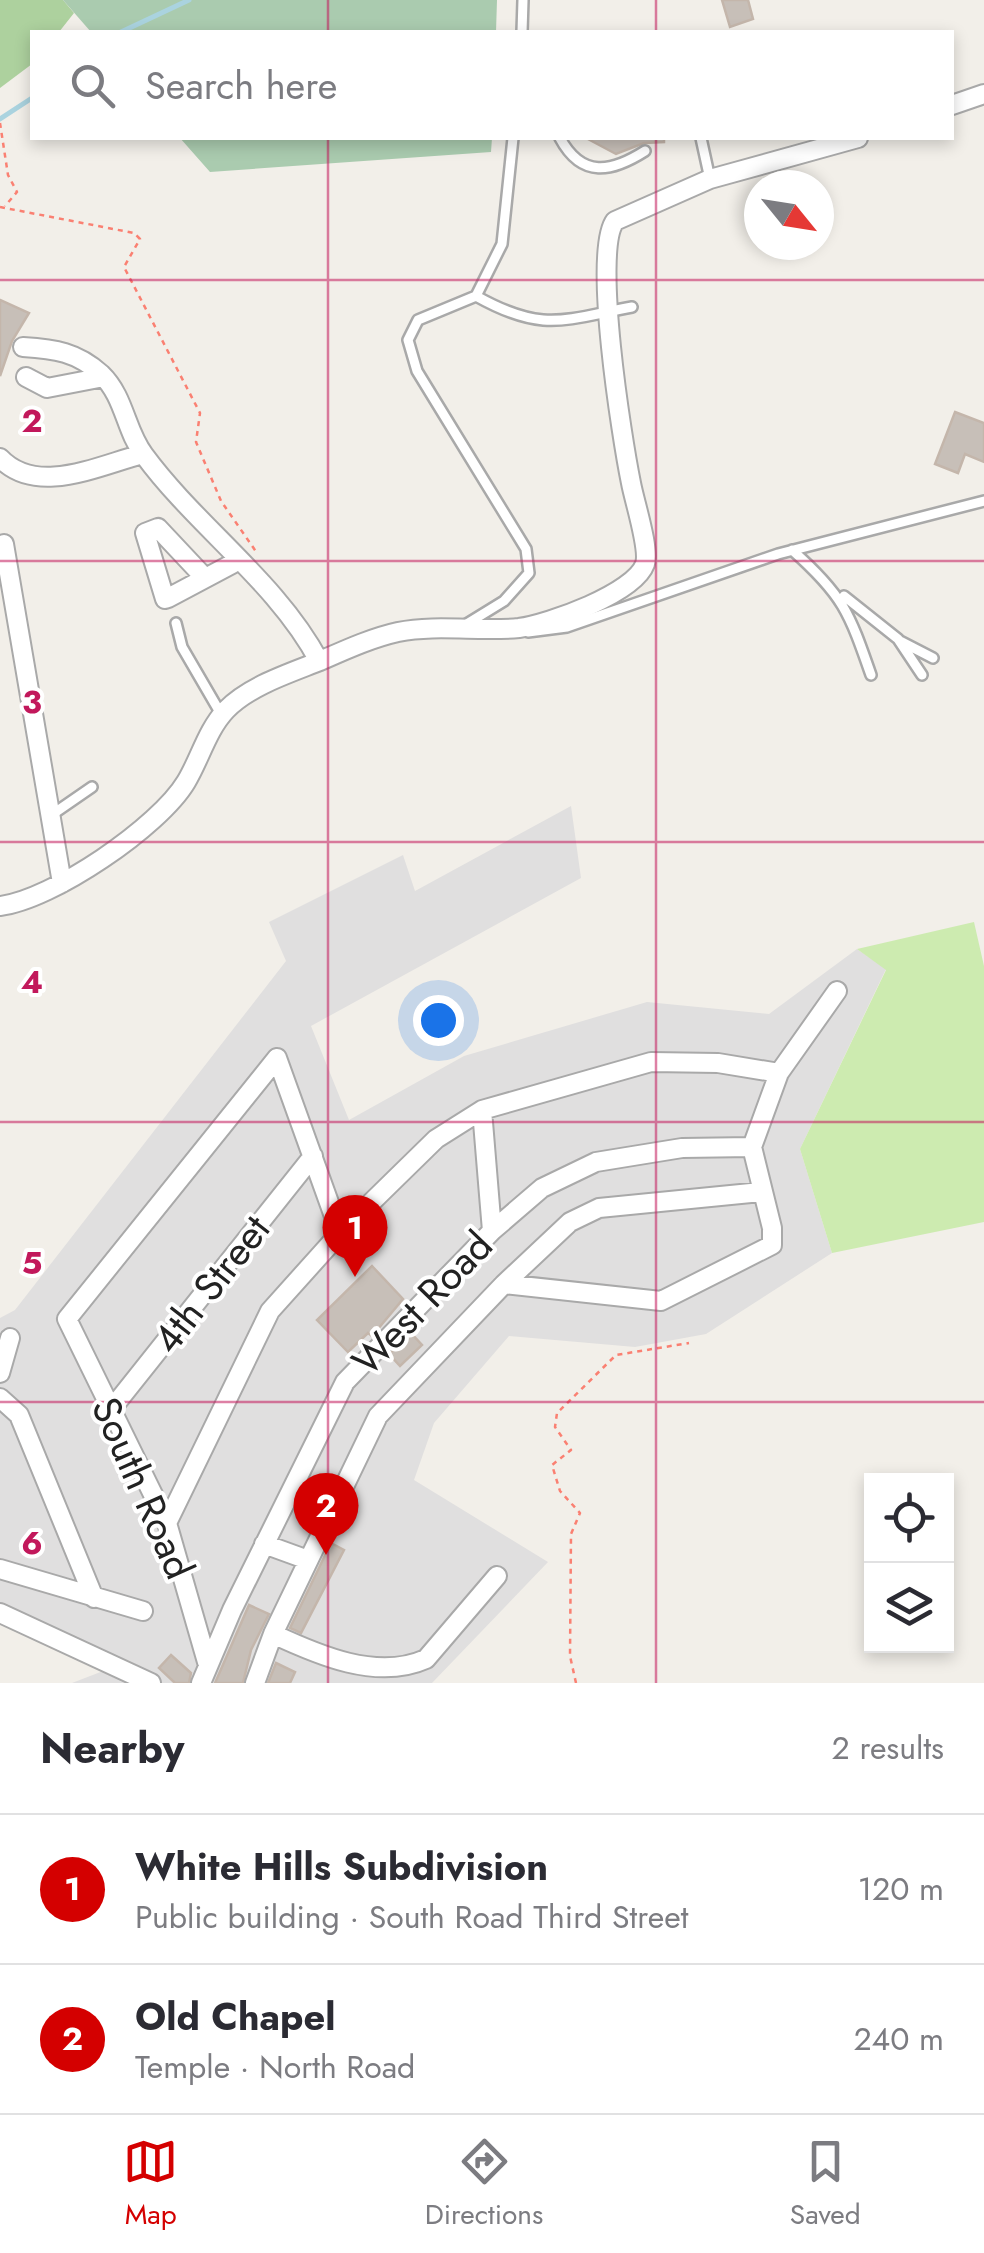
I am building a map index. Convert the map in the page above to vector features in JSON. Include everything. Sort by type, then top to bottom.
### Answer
[{"type":"street","points":[[954,105],[984,94]]},
{"type":"street","points":[[0,906],[15,904],[62,883],[163,809],[185,784],[222,715],[239,698],[319,661],[400,632],[521,628],[614,593],[644,566],[609,312],[606,240],[614,221],[710,179],[851,140]]},
{"type":"street","points":[[24,346],[74,354],[104,377],[117,393],[143,454],[300,628],[319,661]]},
{"type":"street","points":[[26,377],[47,388],[104,377]]},
{"type":"street","points":[[0,458],[16,472],[38,478],[143,454]]},
{"type":"street","points":[[4,544],[62,883]]},
{"type":"street","points":[[205,578],[237,561]]},
{"type":"street","points":[[504,1284],[661,1301],[772,1245],[772,1228],[752,1147],[779,1074],[837,991]]},
{"type":"street","name":"South Road","points":[[208,1662],[167,1523],[67,1319],[277,1058],[312,1156]]},
{"type":"street","points":[[167,1523],[270,1311],[407,1164],[482,1110],[651,1062],[718,1063],[779,1074]]},
{"type":"street","points":[[482,1110],[492,1231]]},
{"type":"street","name":"West Road","points":[[201,1683],[264,1544],[353,1370],[492,1231],[542,1188],[596,1162],[682,1148],[752,1147]]},
{"type":"street","points":[[312,1156],[340,1233]]},
{"type":"street","name":"4th Street","points":[[110,1412],[312,1156]]},
{"type":"street","points":[[255,1683],[273,1634],[378,1416],[504,1284],[570,1222],[600,1208],[762,1192]]},
{"type":"street","points":[[0,1372],[10,1338]]},
{"type":"street","points":[[0,1398],[19,1415],[94,1598]]},
{"type":"street","points":[[264,1544],[308,1560]]},
{"type":"street","points":[[0,1569],[143,1611]]},
{"type":"street","points":[[273,1634],[321,1656],[349,1663],[412,1666],[426,1659],[497,1576]]},
{"type":"street","points":[[0,1614],[142,1681]]},
{"type":"lane","points":[[522,30],[523,0]]},
{"type":"lane","points":[[458,629],[504,601],[528,573],[526,549],[417,371],[408,340],[418,320],[476,296],[502,244],[513,140]]},
{"type":"lane","points":[[562,140],[587,165],[605,170],[617,168],[646,150]]},
{"type":"lane","points":[[701,140],[710,179]]},
{"type":"lane","points":[[476,296],[516,318],[555,322],[632,308]]},
{"type":"lane","points":[[521,628],[542,634],[568,627],[792,550],[984,501]]},
{"type":"lane","points":[[792,550],[898,639],[933,658]]},
{"type":"lane","points":[[831,584],[845,604],[871,676]]},
{"type":"lane","points":[[176,623],[182,647],[222,715]]},
{"type":"lane","points":[[898,639],[922,675]]},
{"type":"lane","points":[[50,816],[92,787]]},
{"type":"path","points":[[0,123],[8,174],[17,192],[2,208],[134,233],[140,239],[124,268],[200,412],[196,442],[221,502],[266,566]]},
{"type":"path","points":[[576,1683],[570,1656],[570,1534],[580,1513],[560,1491],[552,1465],[571,1450],[555,1427],[558,1413],[616,1356],[690,1343]]},
{"type":"shaded area","points":[[571,806],[581,878],[311,1026],[349,1120],[464,1056],[647,1002],[769,1014],[857,949],[886,969],[800,1149],[832,1253],[706,1334],[635,1347],[509,1336],[434,1423],[414,1480],[548,1562],[432,1683],[72,1683],[129,1661],[0,1605],[0,1318],[15,1310],[286,961],[269,922],[403,855],[415,891]]},
{"type":"green space","points":[[0,0],[63,0],[74,13],[61,30],[30,30],[30,66],[0,88]]},
{"type":"green space","points":[[63,0],[497,0],[496,30],[89,30]]},
{"type":"green space","points":[[182,140],[492,140],[491,152],[210,172]]},
{"type":"green space","points":[[974,922],[984,966],[984,1222],[832,1253],[800,1149],[886,970],[857,949]]},
{"type":"building","points":[[722,0],[748,0],[753,19],[730,27]]},
{"type":"building","points":[[590,140],[664,140],[644,143],[616,154]]},
{"type":"building","points":[[0,300],[29,313],[12,341],[0,376]]},
{"type":"building","points":[[955,412],[984,423],[984,462],[965,454],[958,473],[935,464]]},
{"type":"building","points":[[372,1266],[403,1299],[372,1336],[368,1333],[348,1352],[317,1320]]},
{"type":"building","points":[[411,1333],[422,1345],[400,1366],[389,1354]]},
{"type":"building","points":[[331,1543],[344,1550],[301,1633],[290,1628]]},
{"type":"building","points":[[249,1605],[269,1614],[251,1650],[243,1683],[215,1683]]},
{"type":"building","points":[[171,1655],[191,1673],[189,1683],[175,1683],[159,1668]]},
{"type":"building","points":[[276,1663],[295,1672],[290,1683],[268,1683]]},
{"type":"waterway","points":[[125,30],[189,0]]},
{"type":"waterway","points":[[0,119],[30,99]]},
{"type":"place","name":"White Hills Subdivision","points":[[355,1277]]},
{"type":"place","name":"Old Chapel","points":[[326,1555]]}]
